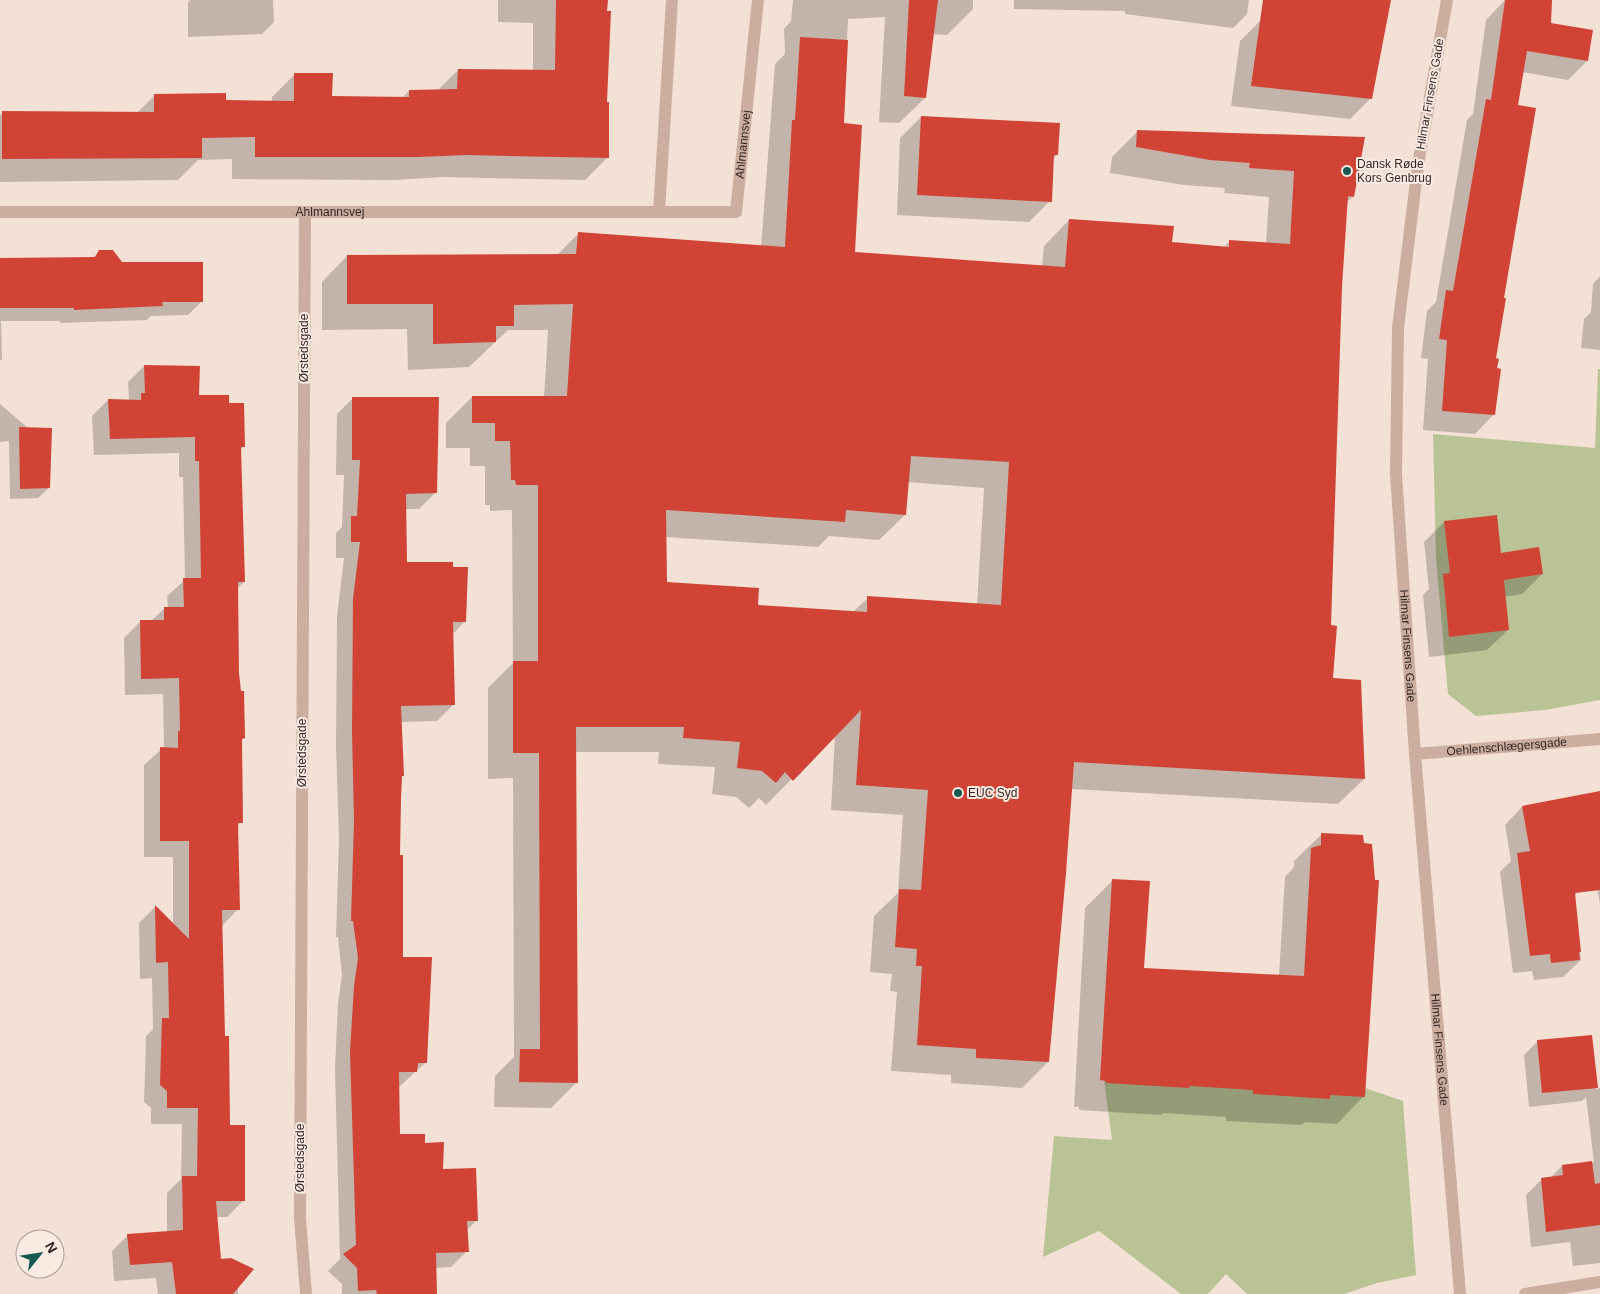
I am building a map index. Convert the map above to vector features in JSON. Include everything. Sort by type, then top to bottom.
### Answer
[{"type":"street","points":[[659,212],[672,0]]},
{"type":"street","name":"Ahlmannsvej","points":[[0,212],[736,212],[758,0]]},
{"type":"street","name":"Hilmar Finsens Gade","points":[[1447,0],[1418,165],[1398,328],[1396,474],[1415,754],[1460,1294]]},
{"type":"street","name":"Ørstedsgade","points":[[305,212],[300,1218],[306,1294]]},
{"type":"street","name":"Oehlenschlægersgade","points":[[1415,754],[1600,739]]},
{"type":"street","points":[[1525,1294],[1600,1282]]},
{"type":"green space","points":[[1598,369],[1600,369],[1600,700],[1545,710],[1476,716],[1448,694],[1436,559],[1433,434],[1595,448]]},
{"type":"green space","points":[[1103,1072],[1365,1088],[1403,1101],[1416,1275],[1377,1283],[1344,1294],[1247,1294],[1226,1274],[1208,1294],[1181,1294],[1099,1231],[1043,1257],[1054,1136],[1112,1140]]},
{"type":"building","points":[[556,0],[608,0],[607,11],[611,11],[607,102],[609,102],[609,158],[466,155],[418,157],[255,157],[255,137],[202,138],[202,158],[2,159],[2,111],[154,112],[154,94],[226,93],[226,100],[294,101],[294,73],[333,73],[332,96],[409,97],[409,90],[457,89],[458,69],[555,70]]},
{"type":"building","points":[[909,0],[938,0],[926,98],[904,96]]},
{"type":"building","points":[[1263,0],[1391,0],[1372,99],[1251,86]]},
{"type":"building","points":[[1505,0],[1552,0],[1551,23],[1593,30],[1588,61],[1527,51],[1518,105],[1536,108],[1504,298],[1506,298],[1496,358],[1499,359],[1497,368],[1501,369],[1495,415],[1442,411],[1447,340],[1439,339],[1446,290],[1453,291],[1486,99],[1491,100]]},
{"type":"building","points":[[800,37],[848,40],[844,123],[862,125],[855,252],[1065,267],[1069,219],[1174,226],[1172,242],[1229,247],[1229,240],[1290,244],[1294,171],[1249,168],[1250,163],[1210,160],[1136,147],[1137,130],[1365,137],[1354,197],[1348,196],[1342,287],[1331,625],[1337,626],[1333,678],[1361,680],[1365,779],[1074,762],[1049,1062],[976,1058],[976,1049],[917,1045],[922,966],[916,966],[917,949],[895,947],[899,889],[921,890],[928,790],[856,785],[861,710],[793,781],[785,772],[776,783],[762,771],[737,768],[740,742],[683,738],[684,727],[576,727],[578,1083],[519,1082],[520,1049],[540,1049],[539,753],[513,753],[513,661],[538,661],[538,485],[516,485],[515,480],[511,480],[510,441],[495,441],[495,423],[472,423],[472,396],[567,396],[573,304],[514,305],[514,326],[496,326],[496,342],[433,344],[433,304],[347,304],[347,255],[576,254],[578,232],[785,247],[792,120],[795,120]],"holes":[[[911,456],[1009,462],[1001,605],[867,596],[867,612],[758,605],[759,588],[667,582],[666,510],[845,522],[846,510],[906,515]]]},
{"type":"building","points":[[921,116],[1060,123],[1058,155],[1054,155],[1052,202],[917,195]]},
{"type":"building","points":[[99,250],[113,250],[122,262],[203,262],[203,302],[162,302],[163,306],[74,310],[74,308],[0,308],[0,258],[95,257]]},
{"type":"building","points":[[144,365],[200,366],[199,395],[229,395],[229,403],[244,403],[245,447],[241,447],[245,582],[238,582],[239,673],[241,691],[244,691],[245,738],[242,739],[243,823],[238,823],[240,910],[222,910],[225,1036],[229,1036],[230,1125],[245,1125],[245,1201],[216,1201],[221,1259],[231,1258],[254,1269],[233,1294],[176,1294],[172,1262],[130,1265],[127,1234],[183,1230],[182,1176],[197,1176],[198,1108],[167,1108],[167,1091],[160,1085],[162,1018],[169,1018],[168,962],[156,963],[155,905],[189,939],[189,841],[160,841],[160,747],[178,748],[178,731],[180,731],[179,678],[141,679],[140,620],[164,620],[164,607],[184,607],[183,578],[201,578],[199,461],[195,461],[195,437],[110,439],[108,399],[141,400],[141,393],[145,393]]},
{"type":"building","points":[[352,397],[439,397],[437,493],[406,494],[407,562],[453,562],[453,567],[468,567],[466,622],[453,622],[455,705],[401,706],[404,776],[402,776],[400,855],[403,855],[403,957],[432,957],[427,1063],[418,1063],[417,1072],[399,1072],[400,1134],[425,1134],[425,1143],[444,1142],[443,1169],[476,1168],[478,1221],[467,1221],[469,1252],[436,1253],[437,1294],[377,1294],[376,1290],[358,1291],[357,1268],[343,1254],[356,1245],[350,1052],[354,986],[358,958],[353,921],[351,921],[354,821],[352,731],[353,599],[360,542],[351,542],[351,516],[357,516],[360,460],[352,460]]},
{"type":"building","points":[[19,427],[52,428],[50,488],[20,489]]},
{"type":"building","points":[[1497,515],[1501,553],[1539,547],[1543,574],[1504,580],[1509,630],[1449,637],[1443,574],[1450,573],[1444,521]]},
{"type":"building","points":[[1600,791],[1600,890],[1575,893],[1581,952],[1579,952],[1580,960],[1551,963],[1550,954],[1530,956],[1517,853],[1530,851],[1522,806]]},
{"type":"building","points":[[1321,833],[1363,835],[1364,843],[1372,844],[1375,880],[1379,880],[1365,1097],[1330,1095],[1330,1099],[1253,1094],[1253,1090],[1106,1083],[1106,1081],[1100,1080],[1112,879],[1150,881],[1144,968],[1304,976],[1311,848],[1321,845]]},
{"type":"building","points":[[1592,1035],[1598,1088],[1542,1093],[1537,1040]]},
{"type":"building","points":[[1592,1161],[1595,1184],[1600,1183],[1600,1225],[1546,1232],[1541,1178],[1563,1175],[1562,1165]]},
{"type":"place","name":"Dansk Røde Kors Genbrug","points":[[1347,171]]},
{"type":"place","name":"EUC Syd","points":[[958,793]]}]
